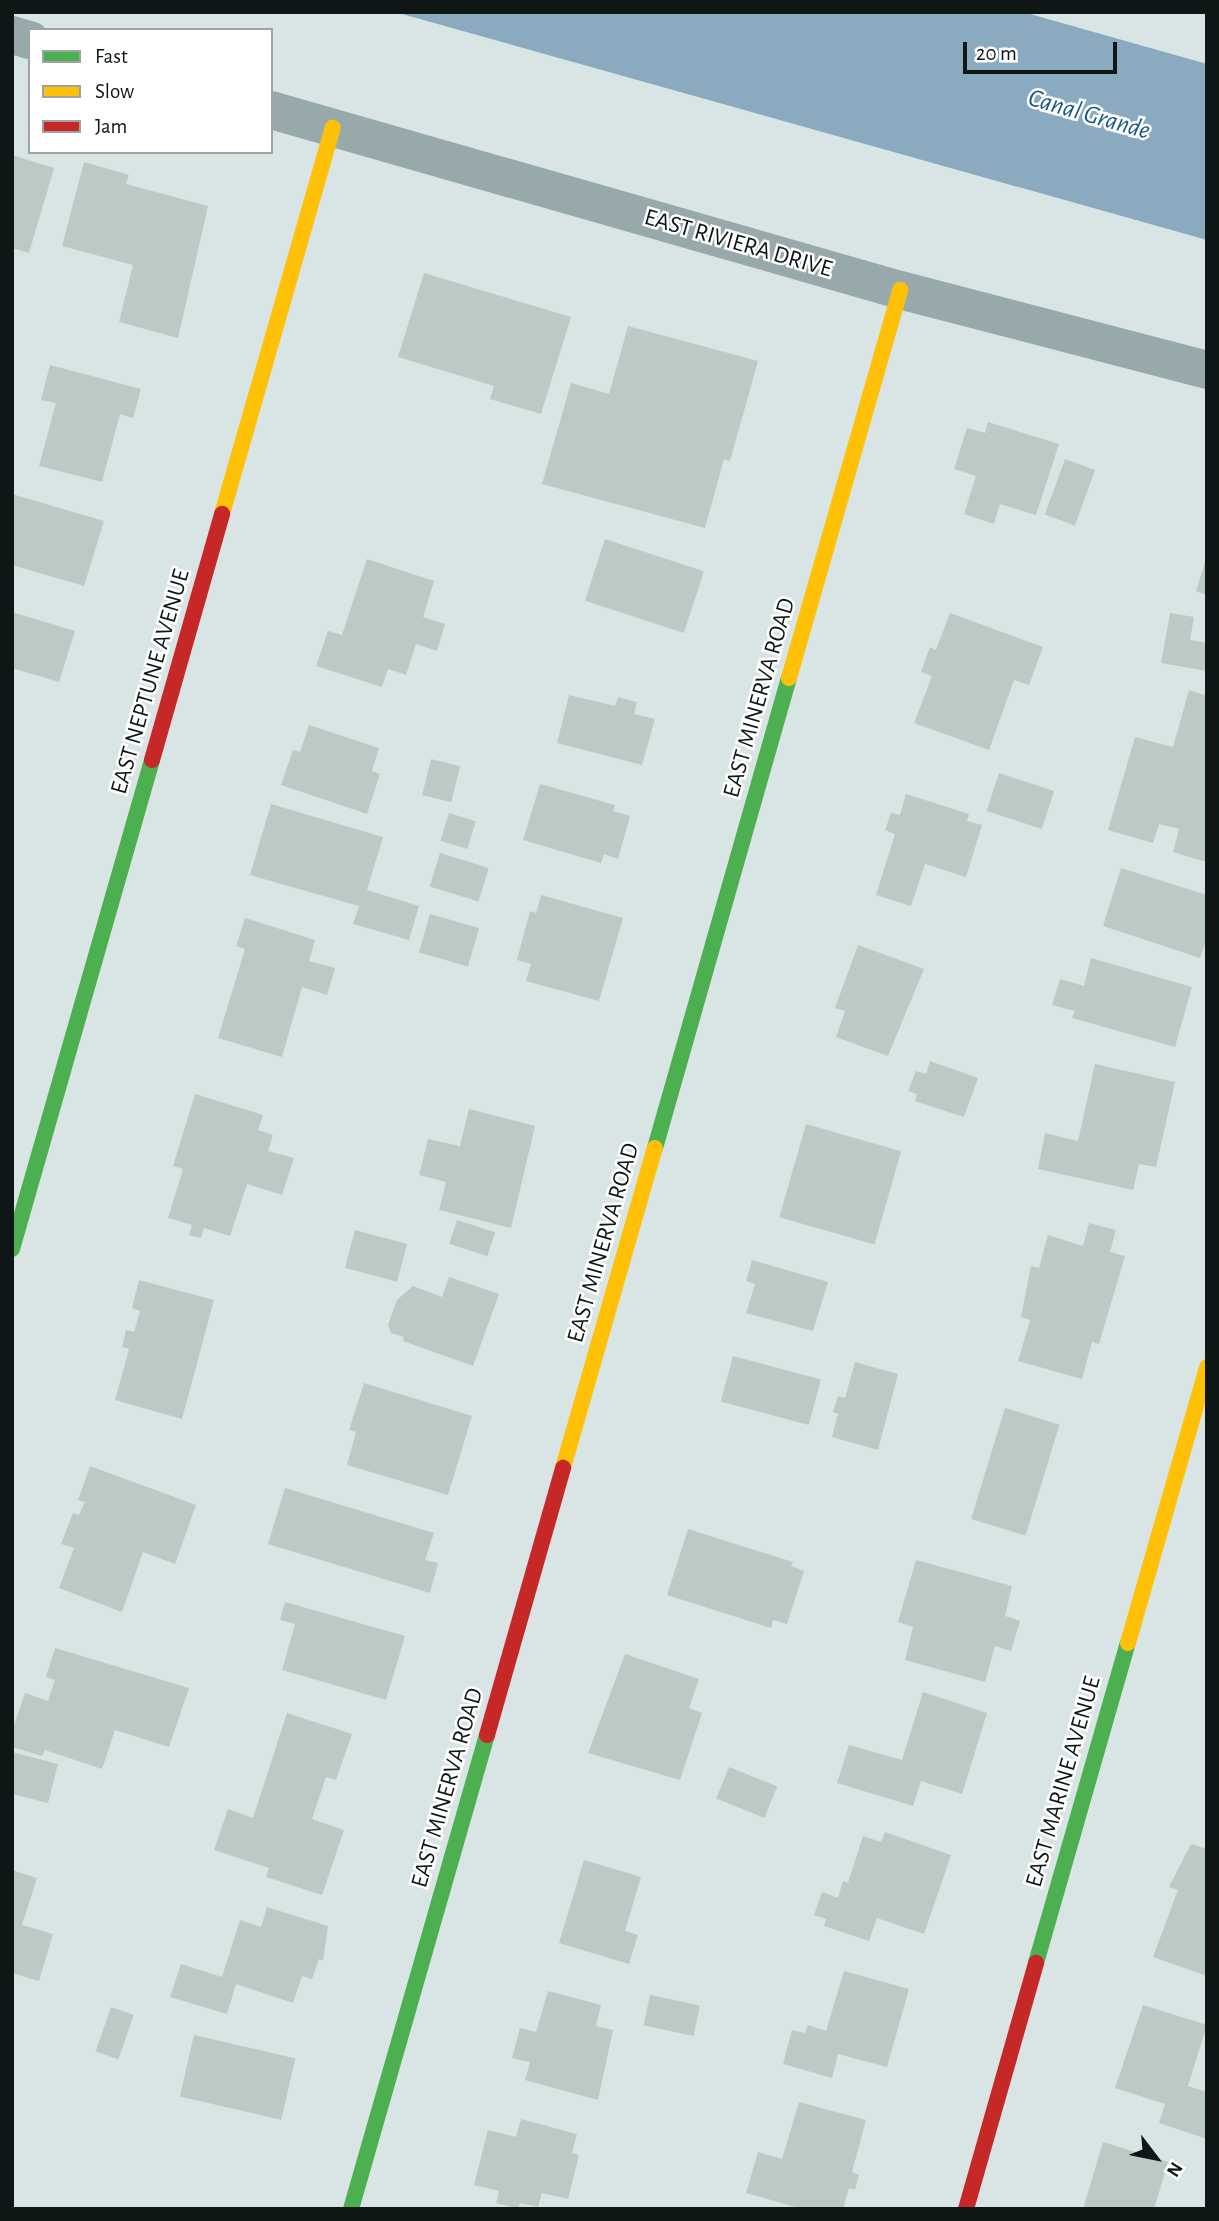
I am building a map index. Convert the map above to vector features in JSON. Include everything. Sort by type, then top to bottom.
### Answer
[{"type":"street","name":"EAST RIVIERA DRIVE","points":[[273,111],[900,290],[1207,370]]},
{"type":"street","name":"EAST NEPTUNE AVENUE","points":[[12,1249],[333,128]]},
{"type":"street","name":"EAST MINERVA ROAD","points":[[351,2209],[900,290]]},
{"type":"street","name":"EAST MARINE AVENUE","points":[[966,2209],[1207,1367]]},
{"type":"water","name":"Canal Grande","points":[[395,12],[1023,12],[1207,64],[1207,240]]},
{"type":"building","points":[[12,155],[54,168],[29,253],[12,248]]},
{"type":"building","points":[[84,162],[129,175],[126,184],[208,206],[178,338],[119,322],[133,265],[62,246]]},
{"type":"building","points":[[424,273],[571,317],[541,414],[490,399],[494,386],[398,357]]},
{"type":"building","points":[[628,326],[758,361],[730,461],[724,459],[705,528],[542,484],[571,383],[609,394]]},
{"type":"building","points":[[50,365],[141,389],[133,418],[120,414],[102,482],[39,466],[56,403],[41,400]]},
{"type":"building","points":[[988,422],[1059,444],[1036,515],[1000,504],[994,524],[964,514],[976,476],[954,469],[967,428],[985,433]]},
{"type":"building","points":[[1065,459],[1095,470],[1075,525],[1045,514]]},
{"type":"building","points":[[12,494],[104,521],[84,586],[12,565]]},
{"type":"building","points":[[605,539],[704,571],[684,633],[585,601]]},
{"type":"building","points":[[367,559],[434,581],[423,617],[445,624],[437,651],[416,644],[406,675],[388,669],[382,687],[316,666],[328,631],[342,635]]},
{"type":"building","points":[[1207,559],[1207,595],[1196,591]]},
{"type":"building","points":[[12,612],[75,631],[59,682],[12,668]]},
{"type":"building","points":[[950,613],[1043,647],[1029,685],[1014,680],[989,750],[914,723],[932,676],[921,672],[930,647],[936,650]]},
{"type":"building","points":[[1170,613],[1194,617],[1190,640],[1207,643],[1207,671],[1161,663]]},
{"type":"building","points":[[1189,690],[1207,696],[1206,862],[1173,852],[1179,829],[1159,824],[1153,843],[1108,830],[1135,737],[1173,747]]},
{"type":"building","points":[[569,695],[615,706],[618,697],[637,702],[634,714],[655,719],[642,765],[557,743]]},
{"type":"building","points":[[309,725],[379,748],[372,771],[380,774],[367,814],[281,785],[293,750],[300,752]]},
{"type":"building","points":[[431,759],[460,766],[451,802],[422,795]]},
{"type":"building","points":[[999,773],[1054,791],[1042,829],[987,811]]},
{"type":"building","points":[[540,784],[615,805],[613,811],[630,816],[618,859],[604,854],[601,863],[523,840]]},
{"type":"building","points":[[906,794],[969,814],[967,821],[982,825],[966,877],[925,864],[911,906],[876,895],[895,834],[885,830],[891,813],[900,815]]},
{"type":"building","points":[[271,804],[383,837],[367,890],[419,906],[409,940],[353,924],[359,906],[250,875]]},
{"type":"building","points":[[449,813],[476,821],[467,849],[441,841]]},
{"type":"building","points":[[440,853],[489,868],[479,901],[430,886]]},
{"type":"building","points":[[1121,868],[1207,895],[1207,938],[1200,958],[1103,926]]},
{"type":"building","points":[[541,895],[623,918],[599,1001],[526,981],[531,964],[517,960],[530,911],[536,913]]},
{"type":"building","points":[[430,914],[479,928],[468,967],[419,952]]},
{"type":"building","points":[[245,918],[315,940],[309,961],[335,968],[327,995],[302,987],[282,1057],[218,1038],[245,949],[236,946]]},
{"type":"building","points":[[858,945],[924,969],[888,1056],[836,1037],[845,1011],[835,1008]]},
{"type":"building","points":[[1091,958],[1192,987],[1175,1047],[1072,1018],[1075,1011],[1052,1005],[1060,979],[1084,986]]},
{"type":"building","points":[[930,1061],[978,1078],[964,1117],[915,1101],[917,1094],[908,1091],[916,1071],[926,1074]]},
{"type":"building","points":[[1095,1064],[1175,1082],[1156,1167],[1139,1164],[1133,1190],[1038,1169],[1045,1133],[1078,1141]]},
{"type":"building","points":[[195,1094],[263,1115],[258,1130],[273,1135],[268,1151],[294,1158],[282,1195],[247,1184],[230,1236],[204,1228],[201,1238],[189,1235],[192,1225],[168,1218],[183,1169],[173,1166]]},
{"type":"building","points":[[469,1109],[535,1126],[511,1228],[439,1210],[446,1182],[419,1175],[428,1139],[460,1146]]},
{"type":"building","points":[[806,1124],[901,1151],[874,1245],[779,1217]]},
{"type":"building","points":[[457,1220],[495,1232],[487,1256],[449,1244]]},
{"type":"building","points":[[1089,1223],[1116,1230],[1110,1252],[1125,1256],[1099,1344],[1092,1342],[1082,1379],[1018,1361],[1030,1320],[1021,1317],[1031,1266],[1039,1268],[1048,1235],[1083,1246]]},
{"type":"building","points":[[355,1230],[407,1244],[397,1282],[345,1268]]},
{"type":"building","points":[[752,1260],[828,1282],[813,1331],[746,1313],[755,1284],[746,1281]]},
{"type":"building","points":[[449,1277],[499,1294],[473,1366],[403,1341],[404,1337],[391,1333],[388,1325],[397,1300],[413,1286],[442,1297]]},
{"type":"building","points":[[139,1280],[214,1300],[182,1419],[115,1400],[129,1349],[122,1347],[126,1330],[134,1332],[140,1311],[132,1308]]},
{"type":"building","points":[[733,1356],[821,1380],[809,1425],[721,1401]]},
{"type":"building","points":[[855,1362],[898,1374],[878,1450],[832,1437],[838,1414],[833,1412],[838,1396],[845,1398]]},
{"type":"building","points":[[364,1383],[472,1416],[448,1495],[347,1465],[356,1432],[349,1430]]},
{"type":"building","points":[[1005,1408],[1060,1425],[1026,1536],[971,1519]]},
{"type":"building","points":[[90,1466],[196,1505],[175,1564],[143,1552],[122,1612],[59,1588],[74,1548],[61,1544],[73,1513],[79,1515],[85,1502],[78,1500]]},
{"type":"building","points":[[285,1488],[434,1533],[425,1560],[438,1563],[430,1593],[268,1544]]},
{"type":"building","points":[[688,1529],[793,1562],[791,1566],[804,1571],[787,1624],[773,1620],[771,1628],[667,1595]]},
{"type":"building","points":[[916,1560],[1012,1586],[1005,1616],[1020,1621],[1011,1651],[995,1646],[985,1682],[905,1660],[913,1627],[898,1622]]},
{"type":"building","points":[[285,1602],[405,1636],[386,1700],[282,1670],[295,1624],[280,1620]]},
{"type":"building","points":[[55,1648],[189,1688],[169,1747],[115,1730],[102,1769],[45,1750],[42,1756],[12,1747],[12,1731],[25,1693],[48,1701],[55,1680],[46,1677]]},
{"type":"building","points":[[625,1654],[699,1679],[689,1708],[702,1713],[680,1780],[588,1753]]},
{"type":"building","points":[[923,1692],[987,1713],[962,1794],[921,1781],[913,1806],[837,1783],[849,1745],[902,1760]]},
{"type":"building","points":[[287,1713],[352,1734],[336,1780],[326,1777],[312,1819],[344,1830],[322,1895],[266,1877],[269,1868],[214,1850],[228,1809],[253,1818]]},
{"type":"building","points":[[12,1752],[58,1764],[48,1803],[12,1794]]},
{"type":"building","points":[[729,1767],[777,1786],[764,1818],[716,1799]]},
{"type":"building","points":[[885,1832],[951,1855],[924,1934],[877,1918],[869,1941],[824,1926],[826,1919],[814,1915],[822,1892],[838,1898],[843,1881],[848,1883],[863,1836],[881,1842]]},
{"type":"building","points":[[1191,1844],[1207,1849],[1207,1976],[1153,1957],[1178,1890],[1169,1887]]},
{"type":"building","points":[[584,1860],[641,1877],[625,1931],[638,1935],[629,1964],[559,1943]]},
{"type":"building","points":[[12,1870],[37,1878],[22,1925],[53,1934],[39,1981],[12,1973]]},
{"type":"building","points":[[267,1907],[328,1926],[323,1961],[319,1959],[312,1979],[302,1976],[293,2003],[236,1984],[227,2014],[170,1997],[181,1964],[222,1977],[240,1920],[261,1927]]},
{"type":"building","points":[[844,1971],[909,1989],[887,2067],[838,2054],[832,2078],[783,2064],[792,2030],[805,2033],[808,2025],[826,2031]]},
{"type":"building","points":[[548,1991],[601,2005],[596,2026],[613,2030],[598,2100],[525,2080],[530,2062],[512,2058],[520,2028],[536,2032]]},
{"type":"building","points":[[650,1995],[700,2006],[693,2036],[644,2025]]},
{"type":"building","points":[[1143,2005],[1207,2025],[1188,2086],[1207,2092],[1207,2139],[1159,2123],[1165,2104],[1115,2088]]},
{"type":"building","points":[[111,2007],[134,2015],[118,2059],[96,2051]]},
{"type":"building","points":[[194,2035],[295,2058],[281,2120],[180,2096]]},
{"type":"building","points":[[799,2102],[866,2120],[852,2172],[859,2175],[855,2190],[849,2188],[843,2209],[803,2209],[746,2193],[758,2152],[782,2159]]},
{"type":"building","points":[[521,2119],[577,2134],[572,2153],[579,2155],[568,2199],[542,2193],[538,2207],[520,2203],[518,2209],[496,2203],[499,2191],[474,2185],[488,2130],[516,2137]]},
{"type":"building","points":[[1103,2142],[1168,2162],[1154,2209],[1083,2209]]},
{"type":"traffic: fast","points":[[655,1148],[789,678]]},
{"type":"traffic: fast","points":[[12,1249],[152,760]]},
{"type":"traffic: fast","points":[[1036,1963],[1128,1643]]},
{"type":"traffic: fast","points":[[351,2209],[487,1735]]},
{"type":"traffic: slow","points":[[222,514],[333,128]]},
{"type":"traffic: slow","points":[[789,678],[900,290]]},
{"type":"traffic: slow","points":[[563,1468],[655,1148]]},
{"type":"traffic: slow","points":[[1128,1643],[1207,1367]]},
{"type":"traffic: jam","points":[[152,760],[222,514]]},
{"type":"traffic: jam","points":[[487,1735],[563,1468]]},
{"type":"traffic: jam","points":[[966,2209],[1036,1963]]}]
